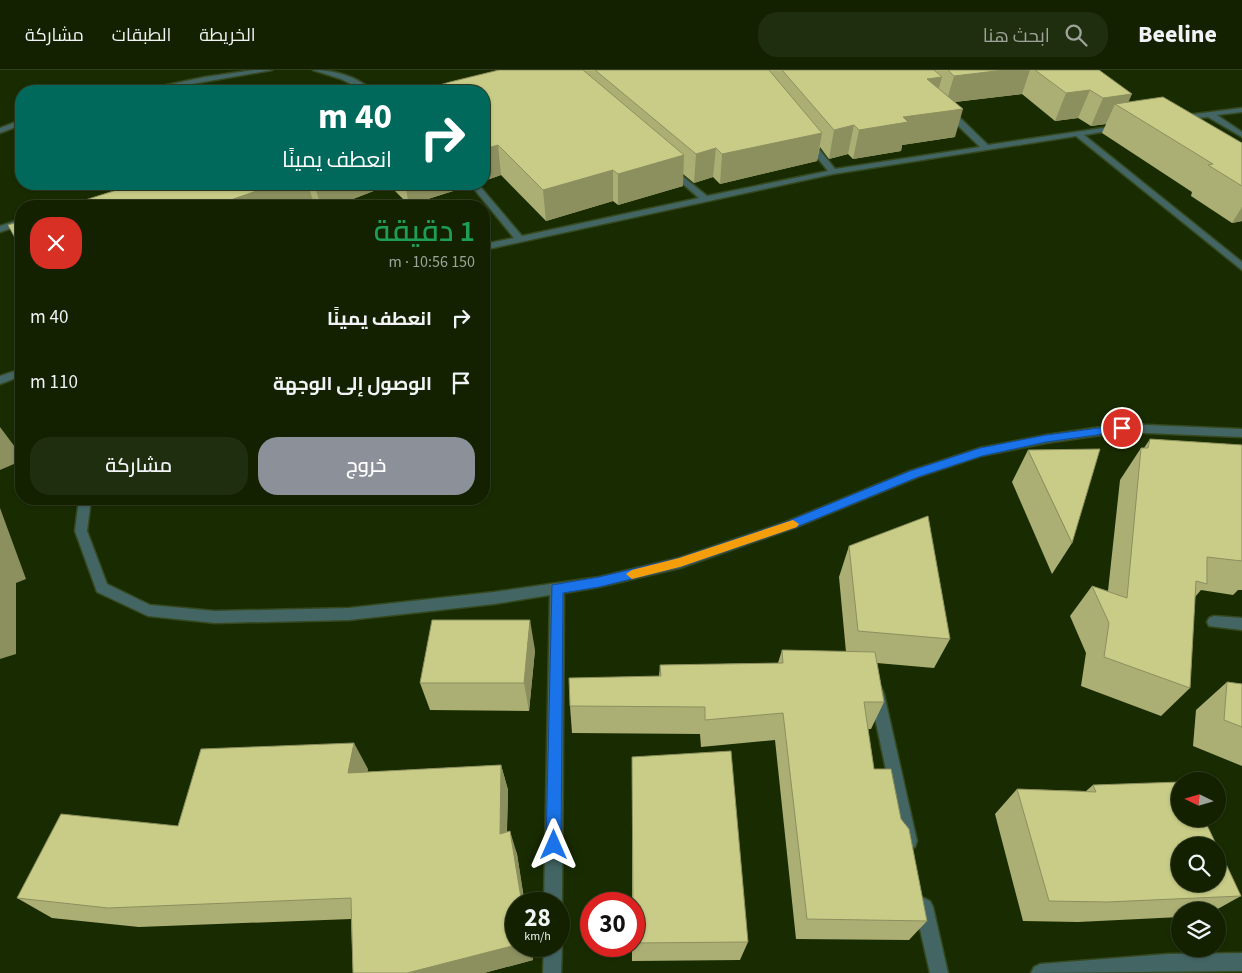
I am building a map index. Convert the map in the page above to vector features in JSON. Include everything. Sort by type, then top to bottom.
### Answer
[{"type":"street","points":[[174,85],[269,70]]},
{"type":"street","points":[[316,70],[341,76],[361,85]]},
{"type":"street","points":[[938,102],[986,148]]},
{"type":"street","points":[[1170,120],[1242,110]]},
{"type":"street","points":[[1209,114],[1242,135]]},
{"type":"street","points":[[490,245],[704,198],[833,172],[1130,125],[1123,120]]},
{"type":"street","points":[[0,131],[15,125]]},
{"type":"street","points":[[1077,133],[1242,267]]},
{"type":"street","points":[[803,135],[833,172]]},
{"type":"street","points":[[660,160],[704,198]]},
{"type":"street","points":[[479,190],[487,200]]},
{"type":"street","points":[[490,203],[519,238]]},
{"type":"street","points":[[0,229],[15,224]]},
{"type":"street","points":[[0,380],[15,374]]},
{"type":"street","points":[[84,505],[81,531],[102,588],[148,610],[215,617],[348,614],[494,598],[599,582],[680,563],[790,525],[914,474],[980,452],[1046,439],[1122,428],[1242,433]]},
{"type":"street","points":[[553,892],[557,588]]},
{"type":"street","points":[[1214,622],[1242,624]]},
{"type":"street","points":[[877,694],[913,858]]},
{"type":"street","points":[[922,896],[938,973]]},
{"type":"street","points":[[552,973],[553,957]]},
{"type":"street","points":[[1040,973],[1168,963],[1242,962]]},
{"type":"building","points":[[499,70],[583,70],[684,155],[618,174],[613,170],[543,190],[498,145],[490,147],[490,85],[440,85]]},
{"type":"building","points":[[595,70],[769,70],[822,133],[722,154],[716,148],[696,154]]},
{"type":"building","points":[[782,70],[934,70],[942,77],[927,79],[963,109],[903,117],[908,122],[859,130],[854,125],[834,130]]},
{"type":"building","points":[[948,70],[1004,70],[954,76]]},
{"type":"building","points":[[1035,70],[1099,70],[1132,94],[1103,98],[1090,90],[1066,93]]},
{"type":"building","points":[[1163,97],[1242,143],[1242,186],[1208,165],[1213,164],[1115,104]]},
{"type":"building","points":[[117,190],[259,190],[231,200],[85,200]]},
{"type":"building","points":[[15,223],[15,238],[8,225]]},
{"type":"building","points":[[1150,439],[1242,445],[1242,561],[1207,557],[1207,584],[1196,581],[1190,688],[1104,657],[1109,623],[1092,586],[1127,598],[1141,448],[1148,448]]},
{"type":"building","points":[[1100,449],[1072,543],[1028,450]]},
{"type":"building","points":[[928,516],[950,639],[858,631],[849,546]]},
{"type":"building","points":[[432,620],[530,620],[524,683],[420,683]]},
{"type":"building","points":[[782,650],[875,652],[884,702],[864,702],[874,769],[891,769],[901,819],[909,829],[927,921],[807,919],[783,713],[705,720],[705,707],[570,706],[569,678],[661,676],[660,665],[783,663]]},
{"type":"building","points":[[1227,682],[1242,684],[1242,727],[1224,720]]},
{"type":"building","points":[[354,743],[348,773],[501,765],[500,834],[510,831],[520,892],[505,892],[505,948],[407,973],[353,973],[351,898],[108,908],[17,898],[61,814],[178,826],[201,749]]},
{"type":"building","points":[[731,751],[748,942],[645,943],[645,892],[633,892],[632,757]]},
{"type":"building","points":[[1171,782],[1171,828],[1208,828],[1213,837],[1171,837],[1171,892],[1226,892],[1226,864],[1241,896],[1107,902],[1049,901],[1017,789],[1096,792],[1093,785]]},
{"type":"slow traffic","points":[[632,574],[680,563],[793,524]]},
{"type":"route","points":[[554,845],[557,588],[599,582],[680,563],[790,525],[914,474],[980,452],[1046,439],[1122,428]]}]
